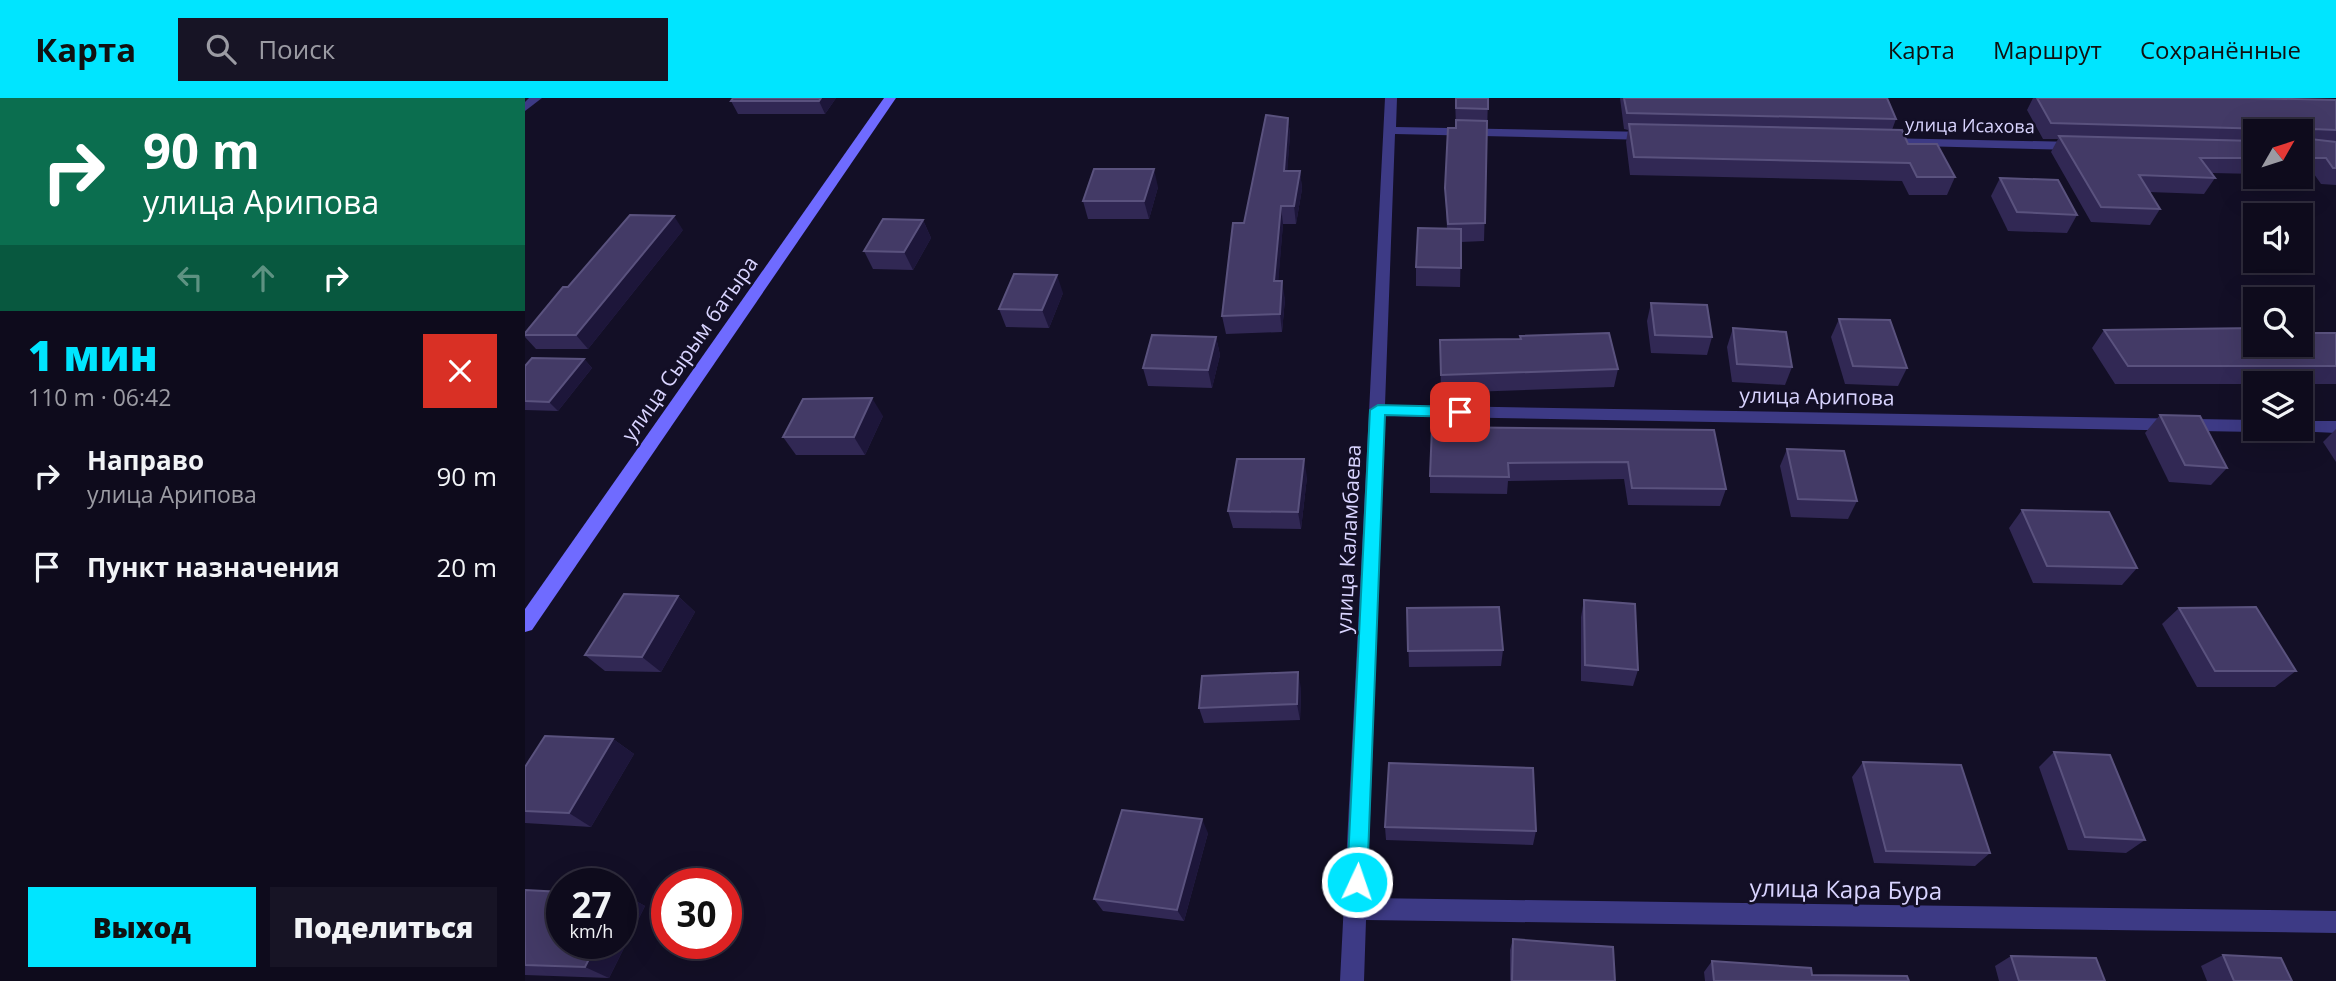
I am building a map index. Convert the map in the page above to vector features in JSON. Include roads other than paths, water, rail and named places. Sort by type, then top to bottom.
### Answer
[{"type":"street","points":[[525,108],[536,98]]},
{"type":"street","name":"улица Сырым батыра","points":[[525,624],[890,98]]},
{"type":"street","name":"улица Каламбаева","points":[[1353,981],[1391,98]]},
{"type":"street","points":[[1390,130],[1669,137]]},
{"type":"street","name":"улица Исахова","points":[[1865,141],[2088,146]]},
{"type":"street","name":"улица Арипова","points":[[1378,410],[2243,426]]},
{"type":"street","points":[[2313,426],[2336,427]]},
{"type":"street","name":"улица Кара Бура","points":[[1356,909],[2336,922]]}]
